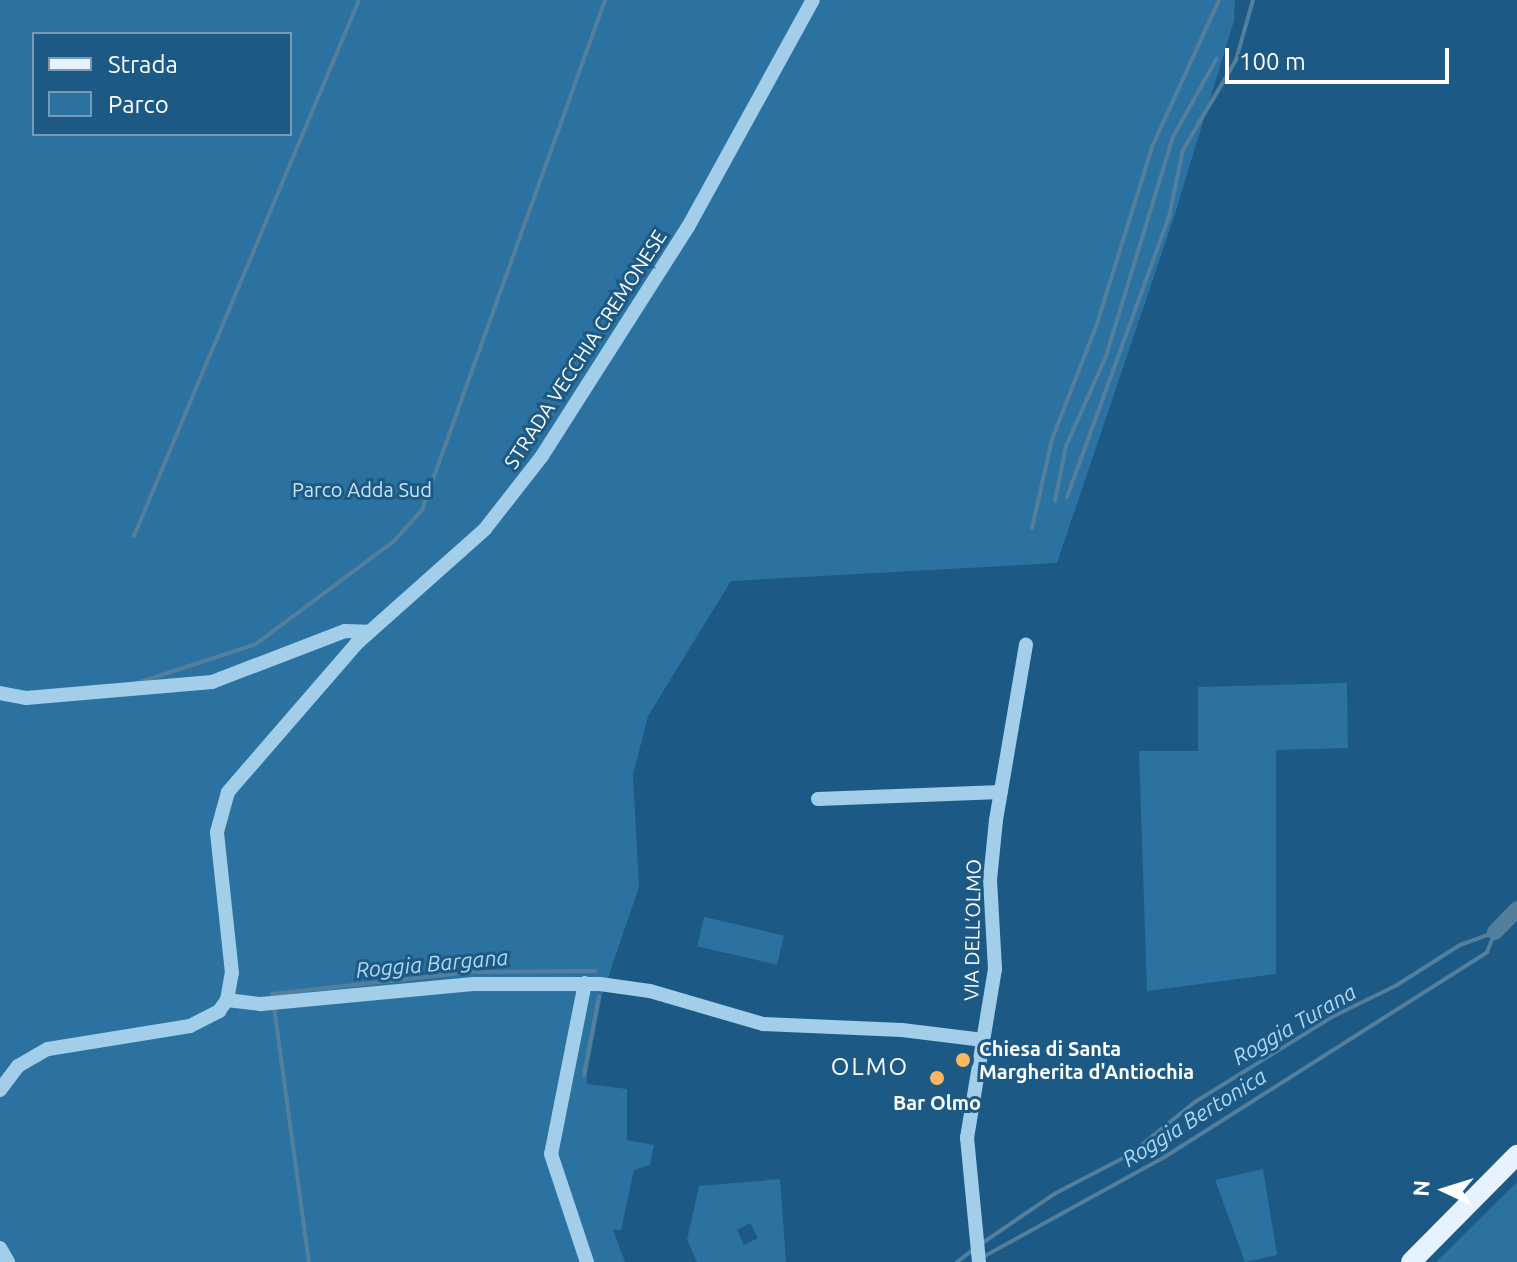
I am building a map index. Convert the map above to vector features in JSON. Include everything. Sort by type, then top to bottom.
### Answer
[{"type":"main road","points":[[1411,1262],[1517,1155]]},
{"type":"street","name":"STRADA VECCHIA CREMONESE","points":[[227,1000],[232,973],[217,850],[222,806],[234,782],[368,632],[485,529],[569,417],[688,227],[813,0]]},
{"type":"street","points":[[0,693],[26,698],[212,682],[345,631],[368,632]]},
{"type":"street","name":"VIA DELL’OLMO","points":[[979,1262],[967,1138],[995,969],[990,880],[1001,792],[1026,645]]},
{"type":"street","points":[[818,799],[1001,792]]},
{"type":"street","points":[[585,983],[551,1154],[587,1262]]},
{"type":"street","points":[[0,1090],[18,1066],[48,1049],[190,1026],[219,1011],[227,1000],[261,1004],[473,984],[585,983],[650,991],[763,1024],[902,1030],[983,1040]]},
{"type":"street","points":[[0,1248],[8,1262]]},
{"type":"green space","name":"Parco Adda Sud","points":[[0,0],[1235,0],[1234,21],[1173,220],[1057,563],[731,581],[648,716],[633,775],[639,887],[602,995],[587,1074],[587,1084],[627,1089],[627,1140],[654,1145],[650,1165],[634,1170],[621,1230],[613,1230],[625,1262],[0,1262]]},
{"type":"green space","points":[[1347,683],[1348,748],[1276,750],[1276,974],[1147,991],[1139,751],[1198,751],[1198,687]]},
{"type":"green space","points":[[704,917],[784,935],[777,965],[697,946]]},
{"type":"green space","points":[[1263,1169],[1277,1255],[1245,1262],[1215,1180]]},
{"type":"green space","points":[[780,1179],[786,1262],[697,1262],[687,1240],[699,1186]],"holes":[[[750,1223],[758,1238],[744,1245],[737,1230]]]},
{"type":"green space","points":[[1517,1182],[1517,1262],[1436,1262]]},
{"type":"waterway","points":[[134,536],[359,0]]},
{"type":"waterway","points":[[137,683],[256,644],[394,541],[422,510],[605,0]]},
{"type":"waterway","points":[[1032,528],[1052,439],[1096,327],[1152,147],[1219,0]]},
{"type":"waterway","points":[[1067,497],[1169,217],[1183,150],[1236,60],[1253,0]]},
{"type":"waterway","points":[[1055,501],[1066,446],[1106,356],[1173,137],[1217,58]]},
{"type":"waterway","points":[[1495,932],[1517,909]]},
{"type":"waterway","name":"Roggia Turana","points":[[981,1244],[1054,1194],[1129,1155],[1195,1102],[1332,1017],[1397,985],[1460,945],[1495,932]]},
{"type":"waterway","name":"Roggia Bertonica","points":[[981,1258],[1163,1158],[1487,952],[1495,932]]},
{"type":"waterway","name":"Roggia Bargana","points":[[272,994],[471,972],[595,971]]},
{"type":"waterway","points":[[584,1075],[599,996]]},
{"type":"waterway","name":"Roggia Bargana","points":[[274,1007],[309,1262]]},
{"type":"waterway","name":"Roggia Turana","points":[[957,1262],[974,1249]]},
{"type":"place","name":"Chiesa di Santa Margherita d'Antiochia","points":[[963,1060]]},
{"type":"place","name":"Bar Olmo","points":[[937,1078]]},
{"type":"district","name":"OLMO","points":[[870,1067]]}]
